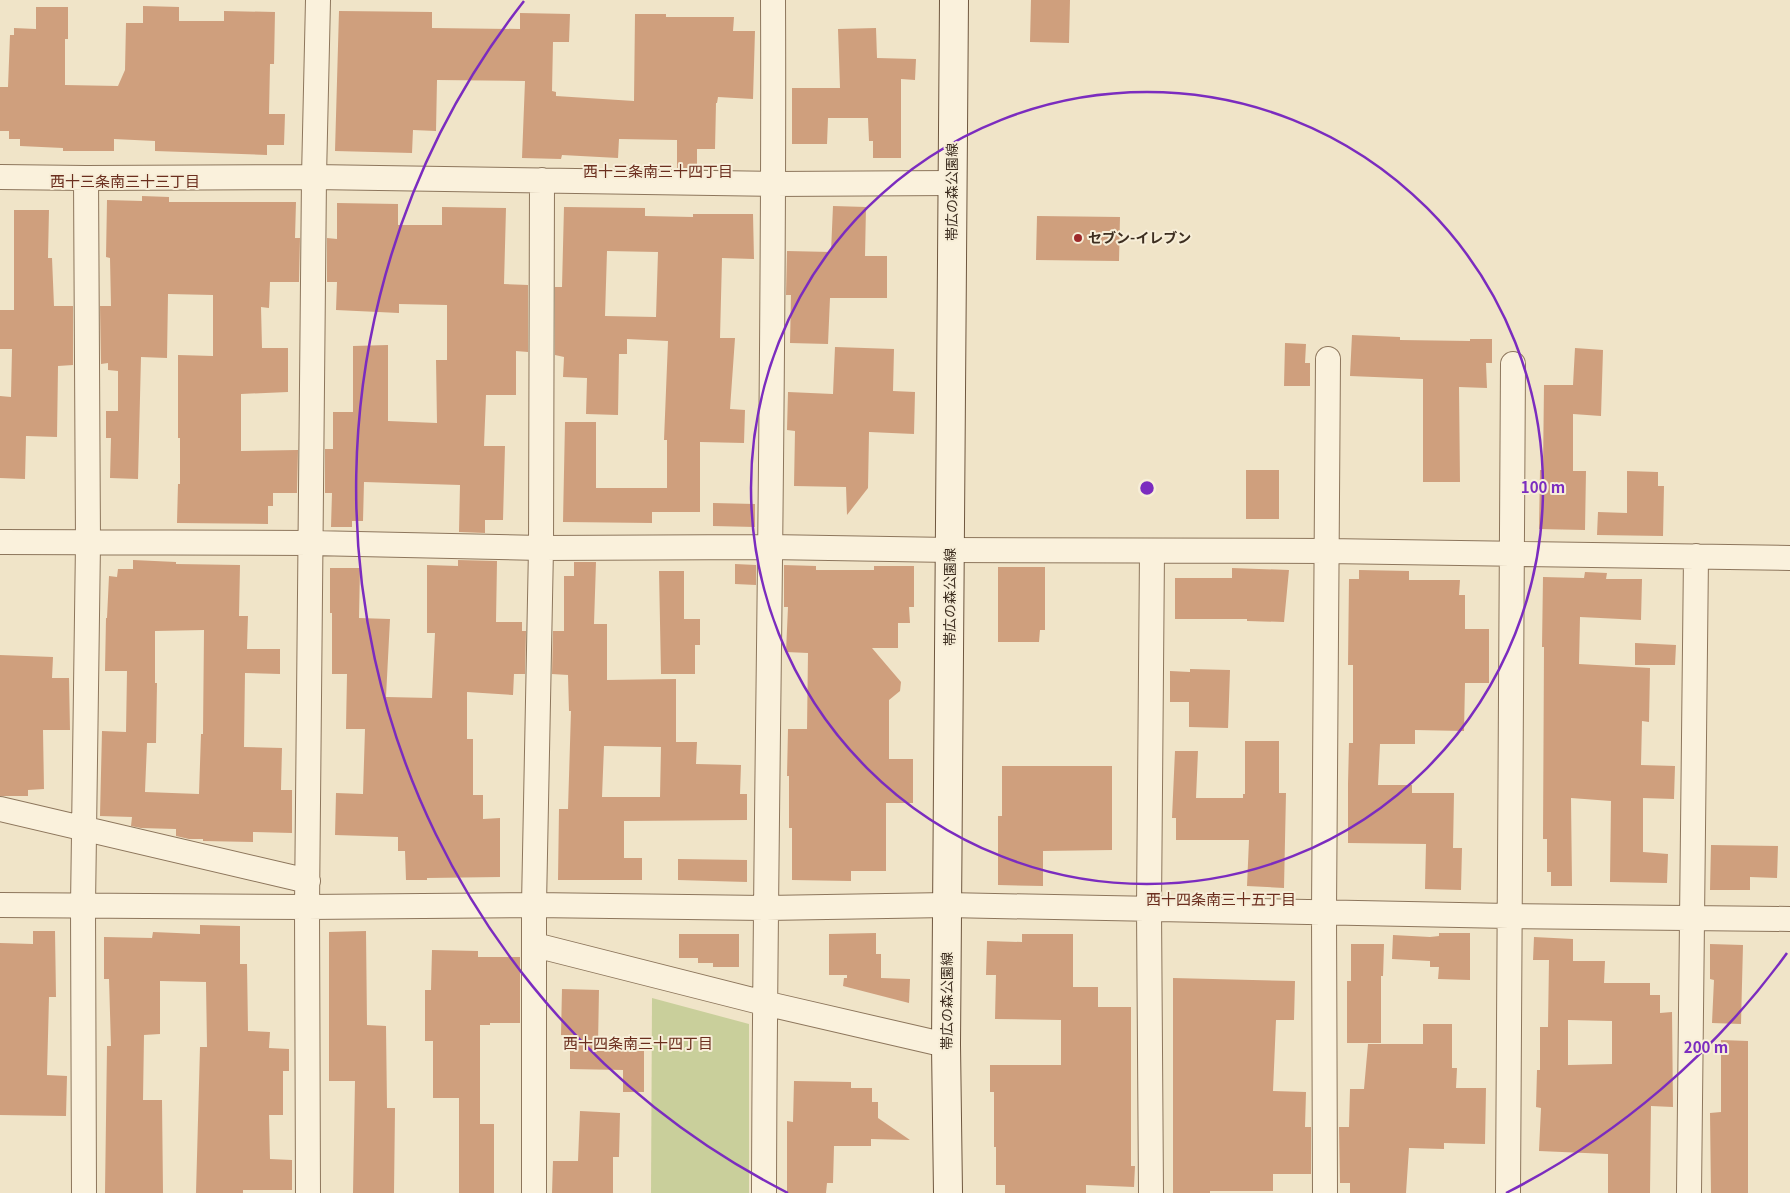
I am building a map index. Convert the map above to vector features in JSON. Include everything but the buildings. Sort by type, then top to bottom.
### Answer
[{"type":"main road","name":"帯広の森公園線","points":[[948,1193],[946,1045],[954,0]]},
{"type":"street","points":[[308,1193],[307,907],[312,543],[314,177],[318,0]]},
{"type":"street","points":[[764,1193],[764,1002],[774,184],[773,0]]},
{"type":"street","points":[[0,177],[314,177],[774,184],[952,183]]},
{"type":"street","points":[[84,1193],[83,906],[88,543],[86,178]]},
{"type":"street","points":[[534,1193],[534,905],[541,548],[542,180]]},
{"type":"street","points":[[1325,1193],[1324,912],[1328,359]]},
{"type":"street","points":[[1508,1193],[1513,364]]},
{"type":"street","points":[[0,542],[312,543],[541,548],[769,547],[950,550],[1327,551],[1790,558]]},
{"type":"street","points":[[1150,1193],[1149,908],[1152,551]]},
{"type":"street","points":[[1688,1193],[1696,556]]},
{"type":"street","points":[[0,809],[308,881]]},
{"type":"street","points":[[0,905],[307,907],[534,905],[766,908],[947,905],[1509,916],[1790,919]]},
{"type":"street","points":[[535,945],[946,1045]]},
{"type":"green space","points":[[652,998],[749,1024],[749,1193],[651,1193]]},
{"type":"place","name":"セブン-イレブン","points":[[1078,238]]},
{"type":"district","name":"西十三条南三十四丁目","points":[[658,172]]},
{"type":"district","name":"西十三条南三十三丁目","points":[[125,182]]},
{"type":"district","name":"西十四条南三十五丁目","points":[[1221,900]]},
{"type":"district","name":"西十四条南三十四丁目","points":[[638,1044]]}]
